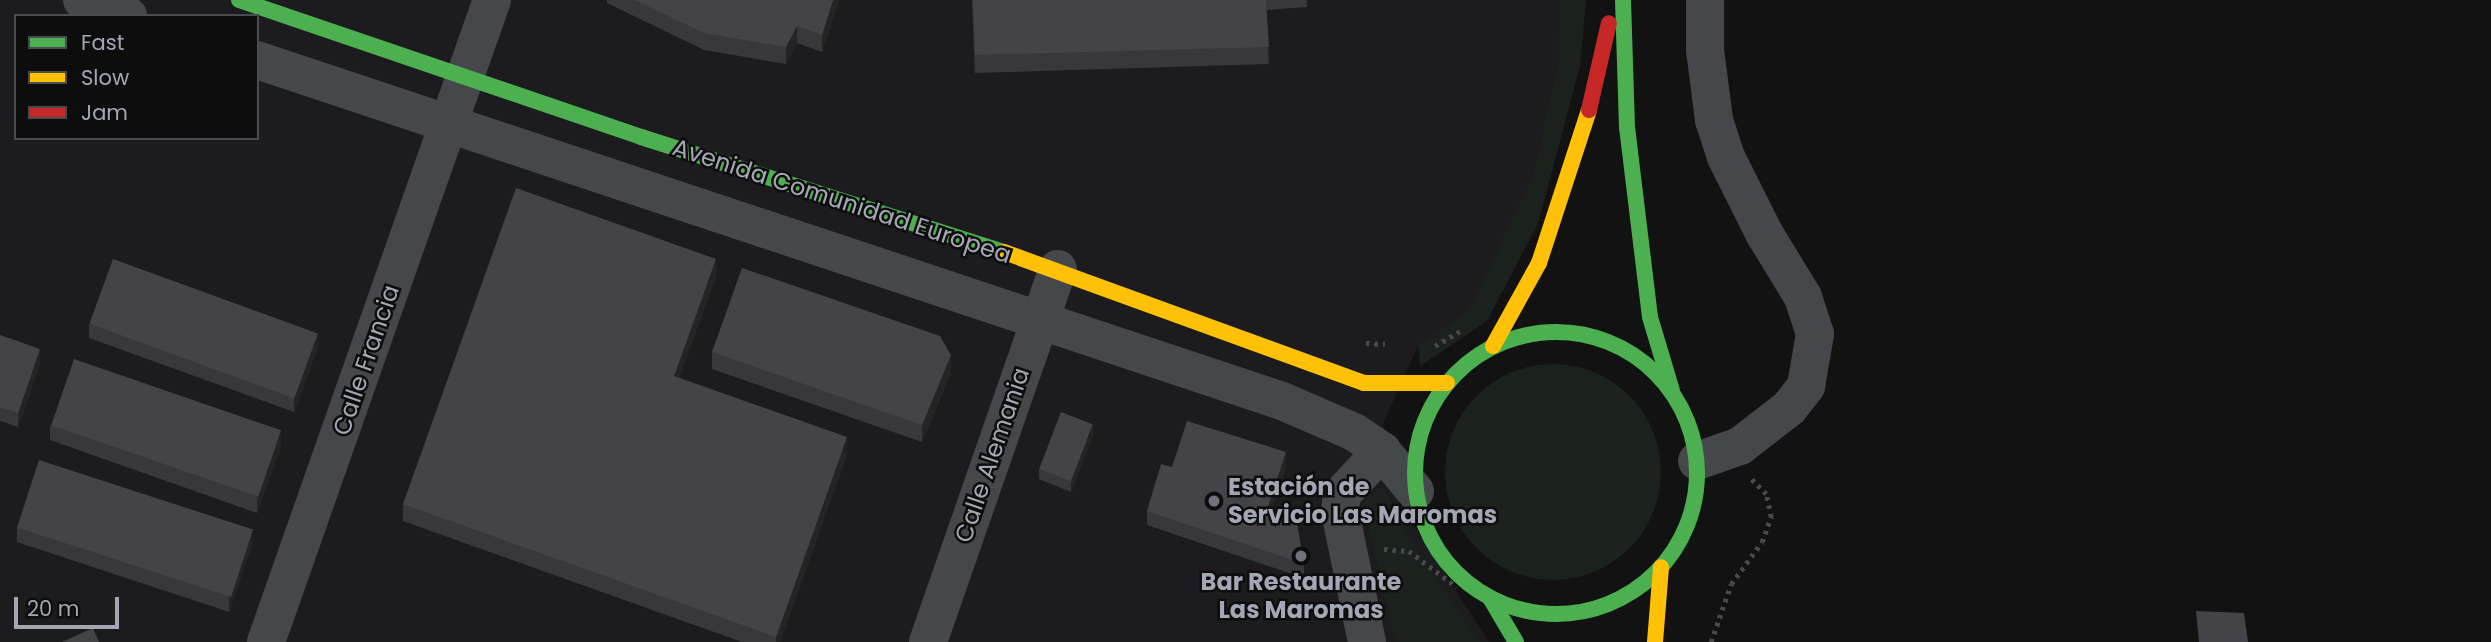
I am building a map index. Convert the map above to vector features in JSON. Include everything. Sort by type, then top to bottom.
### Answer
[{"type":"main road","name":"Avenida Comunidad Europea","points":[[239,0],[465,78],[1058,269],[1364,383],[1447,383]]},
{"type":"main road","points":[[1615,0],[1587,119],[1539,262],[1493,346],[1447,383],[1420,433],[1415,491],[1423,524],[1439,553],[1462,579],[1490,598],[1525,611],[1562,614],[1599,608],[1633,591],[1661,567],[1690,518],[1712,456],[1689,426],[1673,393],[1648,304],[1627,127],[1623,0]]},
{"type":"main road","points":[[1493,346],[1547,333],[1592,337],[1641,362],[1673,393]]},
{"type":"main road","points":[[1655,642],[1661,567]]},
{"type":"main road","points":[[1490,598],[1516,642]]},
{"type":"street","points":[[82,0],[122,14]]},
{"type":"street","name":"Calle Francia","points":[[267,642],[492,0]]},
{"type":"street","points":[[1705,0],[1707,62],[1714,120],[1726,156],[1764,233],[1803,297],[1815,334],[1806,386],[1768,426],[1712,456]]},
{"type":"street","name":"Avenida Comunidad Europea","points":[[259,61],[448,126],[1039,317],[1322,416],[1382,451],[1415,491]]},
{"type":"street","name":"Calle Alemania","points":[[928,642],[1039,317],[1058,269]]},
{"type":"street","points":[[1367,642],[1340,512],[1342,494],[1382,451]]},
{"type":"path","points":[[1711,642],[1731,584],[1762,542],[1771,517],[1766,495],[1712,456]]},
{"type":"shaded area","points":[[0,0],[1586,0],[1580,66],[1487,321],[1420,366],[1418,346],[1383,424],[1407,515],[1489,642],[0,642]]},
{"type":"shaded area","points":[[1560,0],[1586,0],[1580,66],[1538,224],[1487,321],[1420,366],[1419,344],[1469,310],[1533,177],[1559,60]]},
{"type":"shaded area","points":[[1553,364],[1574,366],[1594,373],[1629,396],[1652,431],[1659,451],[1659,493],[1652,513],[1629,548],[1594,571],[1574,578],[1553,580],[1532,578],[1512,571],[1477,548],[1454,513],[1447,493],[1445,472],[1447,451],[1454,431],[1477,396],[1512,373],[1532,366]]},
{"type":"shaded area","points":[[1383,486],[1407,535],[1480,642],[1396,642],[1362,501]]},
{"type":"building","points":[[635,0],[833,0],[822,35],[797,26],[786,47],[704,33]]},
{"type":"building","points":[[973,0],[1266,0],[1269,47],[975,55]]},
{"type":"building","points":[[516,188],[716,259],[674,376],[847,437],[776,637],[403,504]]},
{"type":"building","points":[[113,259],[318,334],[294,398],[89,324]]},
{"type":"building","points":[[742,268],[940,336],[951,355],[922,425],[712,352]]},
{"type":"building","points":[[0,335],[40,349],[18,413],[0,407]]},
{"type":"building","points":[[74,359],[281,430],[258,496],[51,425]]},
{"type":"building","points":[[1061,412],[1093,424],[1071,481],[1039,469]]},
{"type":"building","name":"Estación de Servicio Las Maromas","points":[[1187,421],[1286,452],[1268,506],[1296,517],[1304,564],[1147,511],[1161,464],[1172,467]]},
{"type":"building","points":[[39,460],[253,530],[231,597],[17,528]]},
{"type":"building","points":[[2196,611],[2244,613],[2248,642],[2199,642]]},
{"type":"building","points":[[93,628],[99,642],[62,642]]},
{"type":"traffic: fast","points":[[239,0],[641,137],[1004,252]]},
{"type":"traffic: fast","points":[[1623,0],[1627,127],[1650,317],[1672,391]]},
{"type":"traffic: fast","points":[[1556,332],[1583,335],[1610,343],[1634,356],[1656,373],[1673,395],[1686,419],[1694,446],[1697,473],[1694,500],[1686,527],[1673,551],[1656,573],[1634,590],[1610,603],[1583,611],[1556,614],[1529,611],[1502,603],[1478,590],[1456,573],[1439,551],[1426,527],[1418,500],[1415,473],[1418,446],[1426,419],[1439,395],[1456,373],[1478,356],[1502,343],[1529,335],[1556,332]]},
{"type":"traffic: fast","points":[[1490,598],[1516,642]]},
{"type":"traffic: slow","points":[[1493,346],[1539,263],[1589,110]]},
{"type":"traffic: slow","points":[[1004,252],[1364,383],[1447,383]]},
{"type":"traffic: slow","points":[[1655,642],[1661,567]]},
{"type":"traffic: jam","points":[[1589,110],[1609,23]]},
{"type":"place","name":"Estación de Servicio Las Maromas","points":[[1214,501]]},
{"type":"place","name":"Bar Restaurante Las Maromas","points":[[1301,556]]}]
